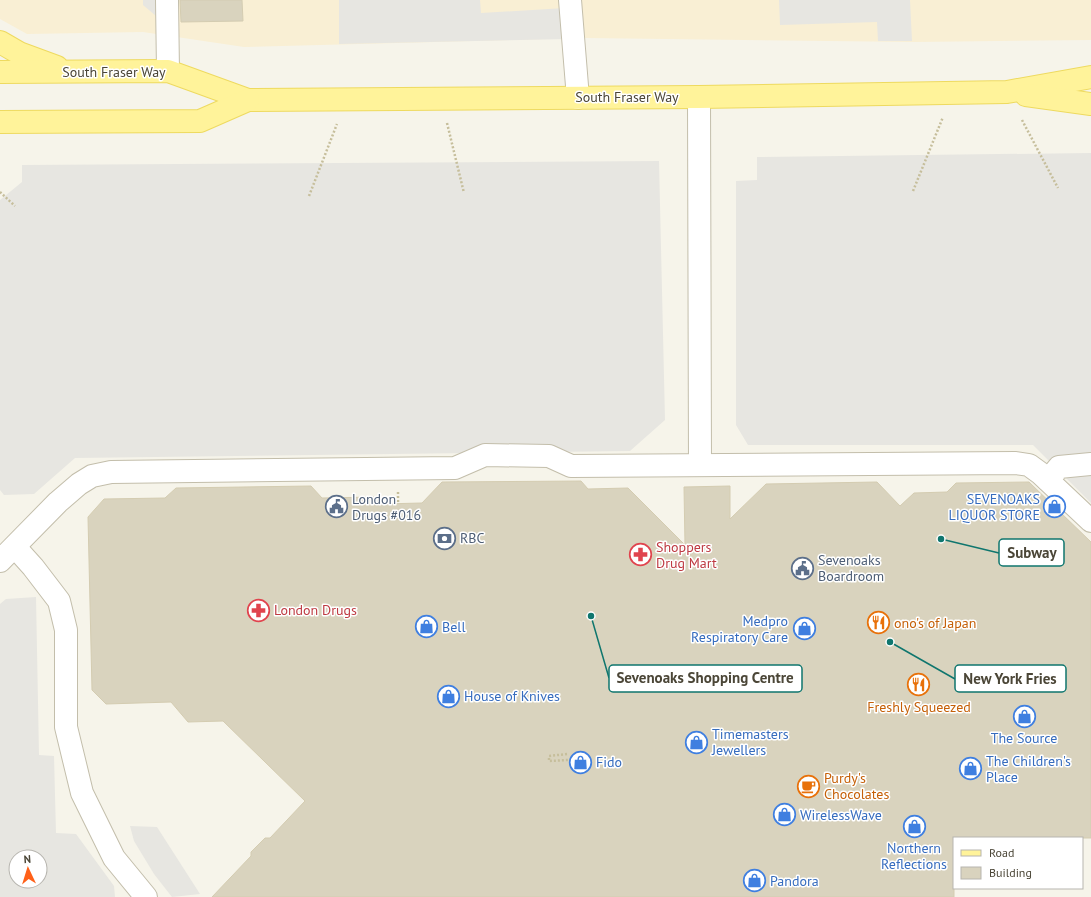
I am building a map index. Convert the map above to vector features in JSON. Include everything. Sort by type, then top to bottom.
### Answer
[{"type":"main road","points":[[0,42],[20,53],[69,72]]},
{"type":"main road","name":"South Fraser Way","points":[[0,72],[168,71],[248,100],[698,97],[1007,92],[1091,77]]},
{"type":"main road","name":"South Fraser Way","points":[[1007,92],[1091,104]]},
{"type":"main road","name":"South Fraser Way","points":[[0,122],[200,121],[248,100]]},
{"type":"main road","points":[[0,139],[4,136],[73,122]]},
{"type":"lane","points":[[168,0],[168,71]]},
{"type":"lane","points":[[570,0],[578,98]]},
{"type":"lane","points":[[698,97],[700,465]]},
{"type":"lane","points":[[146,897],[114,858],[82,793],[66,726],[66,630],[59,601],[33,567],[4,556],[58,502],[79,484],[92,476],[111,472],[455,468],[485,454],[549,456],[571,466],[1016,463],[1029,465],[1048,480],[1091,521]]},
{"type":"lane","points":[[1048,480],[1059,467],[1091,464]]},
{"type":"path","points":[[1007,92],[1058,188]]},
{"type":"path","points":[[913,191],[954,93]]},
{"type":"path","points":[[309,196],[346,99]]},
{"type":"path","points":[[441,99],[464,194]]},
{"type":"path","points":[[0,192],[15,206]]},
{"type":"path","points":[[567,754],[549,756],[549,761],[568,760]]},
{"type":"shaded area","points":[[0,0],[1091,0],[1091,40],[916,42],[586,38],[244,47],[143,32],[27,34],[0,19]]},
{"type":"shaded area","points":[[143,0],[162,0],[162,21],[143,5]]},
{"type":"shaded area","points":[[339,0],[480,0],[481,13],[565,8],[568,39],[339,44]]},
{"type":"shaded area","points":[[779,0],[910,0],[912,41],[878,41],[877,22],[780,25]]},
{"type":"shaded area","points":[[1091,153],[1091,503],[1033,445],[748,445],[736,425],[736,181],[757,180],[757,157]]},
{"type":"shaded area","points":[[659,161],[665,420],[630,451],[75,458],[34,494],[4,495],[0,490],[0,200],[22,182],[22,165]]},
{"type":"shaded area","points":[[36,597],[39,755],[54,756],[56,833],[76,834],[114,886],[115,897],[0,897],[0,604],[6,599]]},
{"type":"shaded area","points":[[130,826],[157,827],[200,894],[172,897],[154,874],[134,841]]},
{"type":"building","points":[[180,0],[242,0],[243,21],[181,22]]},
{"type":"building","points":[[581,481],[588,489],[628,488],[685,545],[684,487],[730,486],[730,519],[766,484],[877,482],[900,506],[914,493],[947,492],[956,483],[1029,482],[1091,542],[1091,838],[953,837],[954,897],[212,897],[251,856],[251,852],[265,838],[270,838],[305,801],[223,721],[188,722],[171,702],[106,704],[92,690],[88,517],[104,499],[165,498],[176,488],[311,486],[322,498],[374,497],[382,504],[422,503],[442,482]]},
{"type":"place","name":"London Drugs #016","points":[[336,507]]},
{"type":"place","name":"SEVENOAKS LIQUOR STORE","points":[[1055,507]]},
{"type":"place","name":"RBC","points":[[444,538]]},
{"type":"place","name":"Subway","points":[[941,539]]},
{"type":"place","name":"Shoppers Drug Mart","points":[[641,555]]},
{"type":"place","name":"Sevenoaks Boardroom","points":[[803,568]]},
{"type":"place","name":"London Drugs","points":[[258,610]]},
{"type":"place","name":"Sevenoaks Shopping Centre","points":[[591,616]]},
{"type":"place","name":"ono's of Japan","points":[[878,623]]},
{"type":"place","name":"Bell","points":[[426,627]]},
{"type":"place","name":"Medpro Respiratory Care","points":[[804,629]]},
{"type":"place","name":"New York Fries","points":[[890,642]]},
{"type":"place","name":"Freshly Squeezed","points":[[919,685]]},
{"type":"place","name":"House of Knives","points":[[448,696]]},
{"type":"place","name":"The Source","points":[[1024,716]]},
{"type":"place","name":"Timemasters Jewellers","points":[[696,742]]},
{"type":"place","name":"Fido","points":[[580,762]]},
{"type":"place","name":"The Children's Place","points":[[971,769]]},
{"type":"place","name":"Purdy's Chocolates","points":[[808,786]]},
{"type":"place","name":"WirelessWave","points":[[784,815]]},
{"type":"place","name":"Northern Reflections","points":[[914,826]]},
{"type":"place","name":"Pandora","points":[[755,881]]}]
